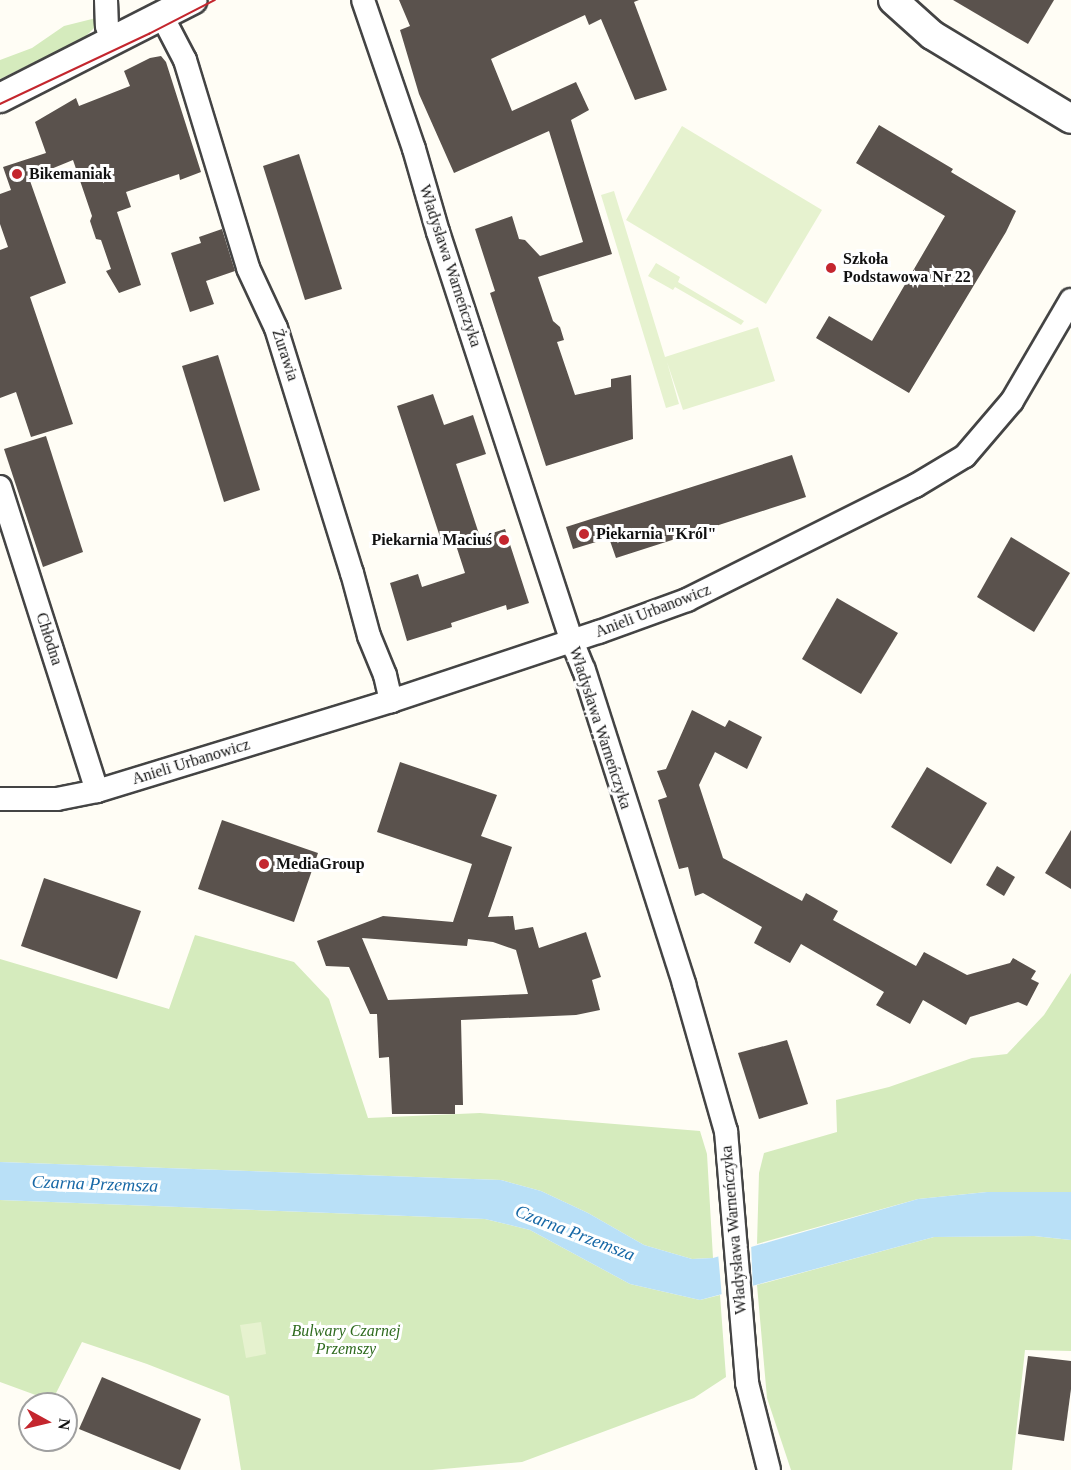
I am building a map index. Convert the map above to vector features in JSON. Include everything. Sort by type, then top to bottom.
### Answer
[{"type":"street","points":[[106,0],[107,26],[112,41]]},
{"type":"street","points":[[0,98],[192,0]]},
{"type":"street","name":"Władysława Warneńczyka","points":[[363,0],[414,149],[438,232],[572,641],[585,670],[684,984],[726,1131],[731,1168],[744,1345],[753,1412],[769,1470]]},
{"type":"street","points":[[893,0],[932,34],[1071,119]]},
{"type":"street","name":"Żurawia","points":[[162,16],[185,60],[248,268],[276,328],[352,573],[369,636],[385,675],[391,701]]},
{"type":"street","name":"Anieli Urbanowicz","points":[[0,799],[57,800],[97,791],[391,701],[687,600],[906,490],[965,456],[1012,401],[1071,300]]},
{"type":"street","name":"Chłodna","points":[[0,487],[97,791]]},
{"type":"green space","points":[[96,18],[94,28],[84,38],[0,79],[0,60],[32,48],[64,26]]},
{"type":"green space","points":[[682,126],[822,210],[766,304],[626,220]]},
{"type":"green space","points":[[614,191],[665,357],[758,327],[775,381],[683,410],[667,362],[679,404],[666,408],[601,195]]},
{"type":"green space","points":[[656,263],[680,277],[678,282],[744,321],[741,325],[675,287],[673,290],[648,276]]},
{"type":"green space","points":[[195,935],[294,962],[329,999],[368,1118],[480,1113],[700,1131],[707,1154],[713,1258],[692,1259],[644,1245],[588,1213],[541,1191],[501,1180],[0,1162],[0,959],[169,1009]]},
{"type":"green space","points":[[1071,973],[1071,1192],[987,1192],[918,1199],[757,1244],[759,1173],[764,1153],[837,1132],[836,1100],[889,1087],[972,1058],[1007,1054],[1044,1015]]},
{"type":"green space","name":"Bulwary Czarnej Przemszy","points":[[0,1200],[485,1219],[530,1230],[630,1284],[700,1300],[720,1295],[726,1377],[694,1398],[522,1462],[432,1470],[241,1470],[229,1396],[82,1342],[57,1392],[27,1392],[0,1382]]},
{"type":"green space","points":[[1034,1236],[1071,1240],[1071,1351],[1025,1350],[1012,1470],[791,1470],[767,1398],[757,1285],[934,1237]]},
{"type":"green space","points":[[261,1322],[266,1354],[246,1358],[240,1325]]},
{"type":"water","name":"Czarna Przemsza","points":[[0,1162],[501,1180],[541,1191],[588,1213],[644,1245],[692,1259],[713,1258],[918,1199],[987,1192],[1071,1192],[1071,1240],[1034,1236],[934,1237],[700,1300],[630,1284],[530,1230],[485,1219],[0,1200]]},
{"type":"pier","points":[[751,1243],[753,1290],[722,1298],[718,1253]]},
{"type":"building","points":[[399,0],[639,0],[634,2],[667,90],[635,100],[601,19],[589,25],[585,15],[491,59],[512,111],[576,82],[589,110],[571,120],[612,254],[538,277],[553,321],[560,327],[564,340],[557,342],[575,395],[611,387],[611,379],[631,375],[633,439],[546,466],[490,293],[495,291],[475,229],[512,216],[519,239],[525,240],[540,256],[583,242],[549,131],[454,173],[419,94],[400,30],[410,26]]},
{"type":"building","points":[[953,0],[1054,0],[1028,44]]},
{"type":"building","points":[[161,56],[166,62],[201,172],[180,180],[179,174],[126,192],[131,207],[117,212],[141,285],[119,293],[106,271],[111,269],[101,240],[96,239],[90,221],[92,216],[73,160],[29,178],[66,283],[30,297],[73,424],[31,437],[16,392],[0,398],[0,250],[8,247],[0,224],[0,194],[11,190],[3,167],[46,153],[35,122],[76,98],[79,106],[130,86],[124,71],[150,58]]},
{"type":"building","points":[[879,125],[953,169],[951,172],[1016,211],[1006,232],[909,393],[816,338],[829,316],[872,341],[945,216],[856,163]]},
{"type":"building","points":[[299,154],[342,289],[305,300],[263,166]]},
{"type":"building","points":[[222,229],[235,271],[206,281],[214,304],[190,312],[171,253],[201,243],[199,237]]},
{"type":"building","points":[[218,355],[260,490],[224,502],[182,366]]},
{"type":"building","points":[[433,394],[444,425],[473,415],[486,454],[456,464],[480,537],[505,529],[529,603],[507,610],[506,605],[451,623],[452,627],[407,641],[390,583],[418,574],[422,587],[465,573],[453,536],[441,540],[397,406]]},
{"type":"building","points":[[46,436],[83,552],[43,567],[4,449]]},
{"type":"building","points":[[792,455],[806,497],[616,558],[609,538],[573,549],[566,527]]},
{"type":"building","points":[[1011,537],[1070,573],[1034,632],[977,597]]},
{"type":"building","points":[[837,598],[898,633],[861,694],[802,659]]},
{"type":"building","points":[[692,710],[725,727],[729,720],[762,737],[747,769],[715,752],[699,785],[723,858],[802,901],[806,893],[838,911],[833,920],[916,966],[924,952],[967,975],[1010,963],[1013,958],[1036,971],[1031,979],[1039,983],[1027,1006],[1018,1002],[970,1017],[966,1025],[923,1000],[910,1024],[876,1005],[884,992],[801,944],[790,963],[754,943],[762,927],[703,893],[695,896],[688,867],[679,869],[658,800],[667,797],[657,771],[666,769]]},
{"type":"building","points":[[400,762],[497,795],[481,836],[512,847],[488,917],[513,916],[515,930],[533,927],[539,948],[586,932],[601,977],[592,980],[600,1010],[576,1015],[461,1020],[463,1105],[455,1105],[455,1114],[392,1114],[389,1057],[379,1058],[377,1014],[370,1014],[349,967],[326,966],[317,941],[383,916],[453,922],[472,864],[377,832]],"holes":[[[362,938],[467,946],[468,939],[493,942],[516,950],[528,994],[388,1000]]]},
{"type":"building","points":[[927,767],[987,803],[951,864],[891,827]]},
{"type":"building","points":[[222,820],[318,853],[294,922],[198,889]]},
{"type":"building","points":[[1071,830],[1071,889],[1045,873]]},
{"type":"building","points":[[997,866],[1015,877],[1004,896],[986,885]]},
{"type":"building","points":[[44,878],[141,911],[117,979],[21,946]]},
{"type":"building","points":[[787,1040],[808,1104],[759,1119],[738,1053]]},
{"type":"building","points":[[1028,1356],[1071,1361],[1071,1389],[1064,1441],[1018,1434]]},
{"type":"building","points":[[102,1377],[201,1419],[180,1470],[79,1429]]},
{"type":"tram line","points":[[0,104],[149,34],[215,0]]},
{"type":"place","name":"Bikemaniak","points":[[17,174]]},
{"type":"place","name":"Szkoła Podstawowa Nr 22","points":[[831,268]]},
{"type":"place","name":"Piekarnia \"Król\"","points":[[584,534]]},
{"type":"place","name":"Piekarnia Maciuś","points":[[504,540]]},
{"type":"place","name":"MediaGroup","points":[[264,864]]}]
